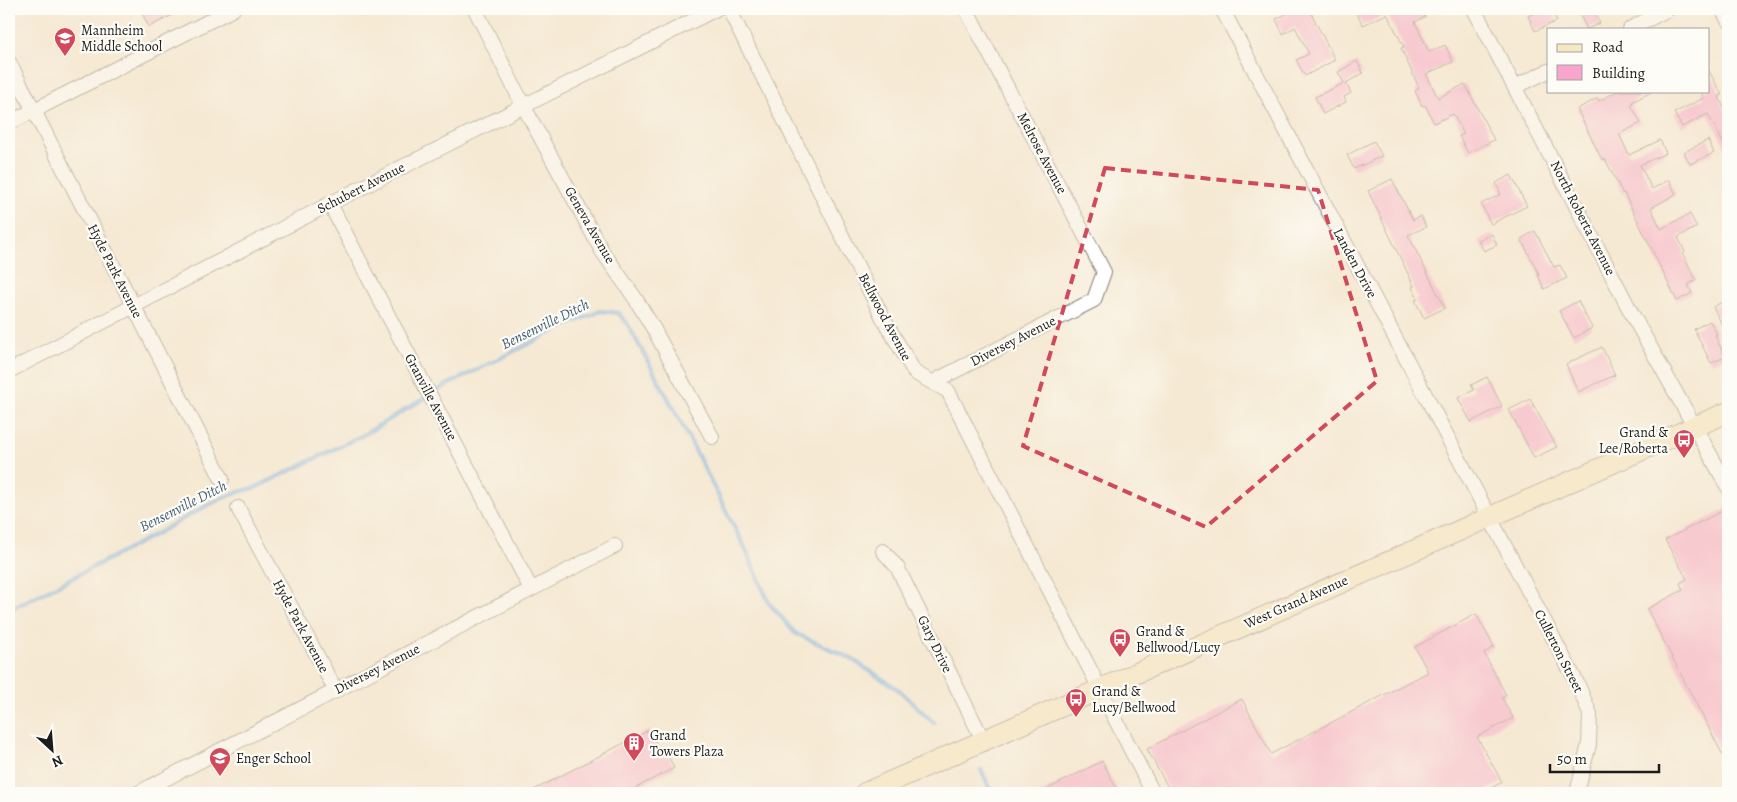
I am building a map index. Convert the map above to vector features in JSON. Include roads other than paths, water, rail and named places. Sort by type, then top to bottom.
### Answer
[{"type":"main road","name":"West Grand Avenue","points":[[865,793],[1728,412]]},
{"type":"street","points":[[9,123],[233,9]]},
{"type":"street","name":"Geneva Avenue","points":[[475,9],[523,105],[602,250],[652,326],[712,437]]},
{"type":"street","name":"Schubert Avenue","points":[[9,371],[523,105],[716,9]]},
{"type":"street","name":"Bellwood Avenue","points":[[729,9],[884,320],[915,373],[948,391],[1154,793]]},
{"type":"street","name":"Melrose Avenue","points":[[966,9],[1104,272],[1094,300]]},
{"type":"street","name":"Landen Drive","points":[[1222,9],[1488,517]]},
{"type":"street","name":"North Roberta Avenue","points":[[1474,9],[1634,316],[1728,487]]},
{"type":"street","points":[[1632,28],[1668,9]]},
{"type":"street","points":[[1722,9],[1728,20]]},
{"type":"street","name":"Hyde Park Avenue","points":[[9,62],[222,479]]},
{"type":"street","points":[[1516,87],[1547,71]]},
{"type":"street","name":"Granville Avenue","points":[[330,204],[437,406],[531,590]]},
{"type":"street","name":"Diversey Avenue","points":[[932,382],[1094,300]]},
{"type":"street","name":"Hyde Park Avenue","points":[[238,508],[336,691]]},
{"type":"street","name":"Cullerton Street","points":[[1488,517],[1578,685],[1590,714],[1589,744],[1577,793]]},
{"type":"street","name":"Diversey Avenue","points":[[138,793],[616,546]]},
{"type":"street","name":"Gary Drive","points":[[883,551],[896,567],[983,740]]},
{"type":"waterway","name":"Bensenville Ditch","points":[[9,610],[140,543],[205,506],[230,495],[255,488],[365,434],[445,386],[558,329],[601,311],[618,313],[627,323],[675,411],[745,548],[769,603],[795,633],[850,658],[899,690],[934,723]]},
{"type":"waterway","name":"Bensenville Ditch","points":[[981,770],[992,793]]},
{"type":"place","name":"Mannheim Middle School","points":[[65,57]]},
{"type":"place","name":"Grand & Lee/Roberta","points":[[1684,459]]},
{"type":"place","name":"Grand & Bellwood/Lucy","points":[[1120,658]]},
{"type":"place","name":"Grand & Lucy/Bellwood","points":[[1076,718]]},
{"type":"place","name":"Grand Towers Plaza","points":[[634,762]]},
{"type":"place","name":"Enger School","points":[[220,777]]}]
